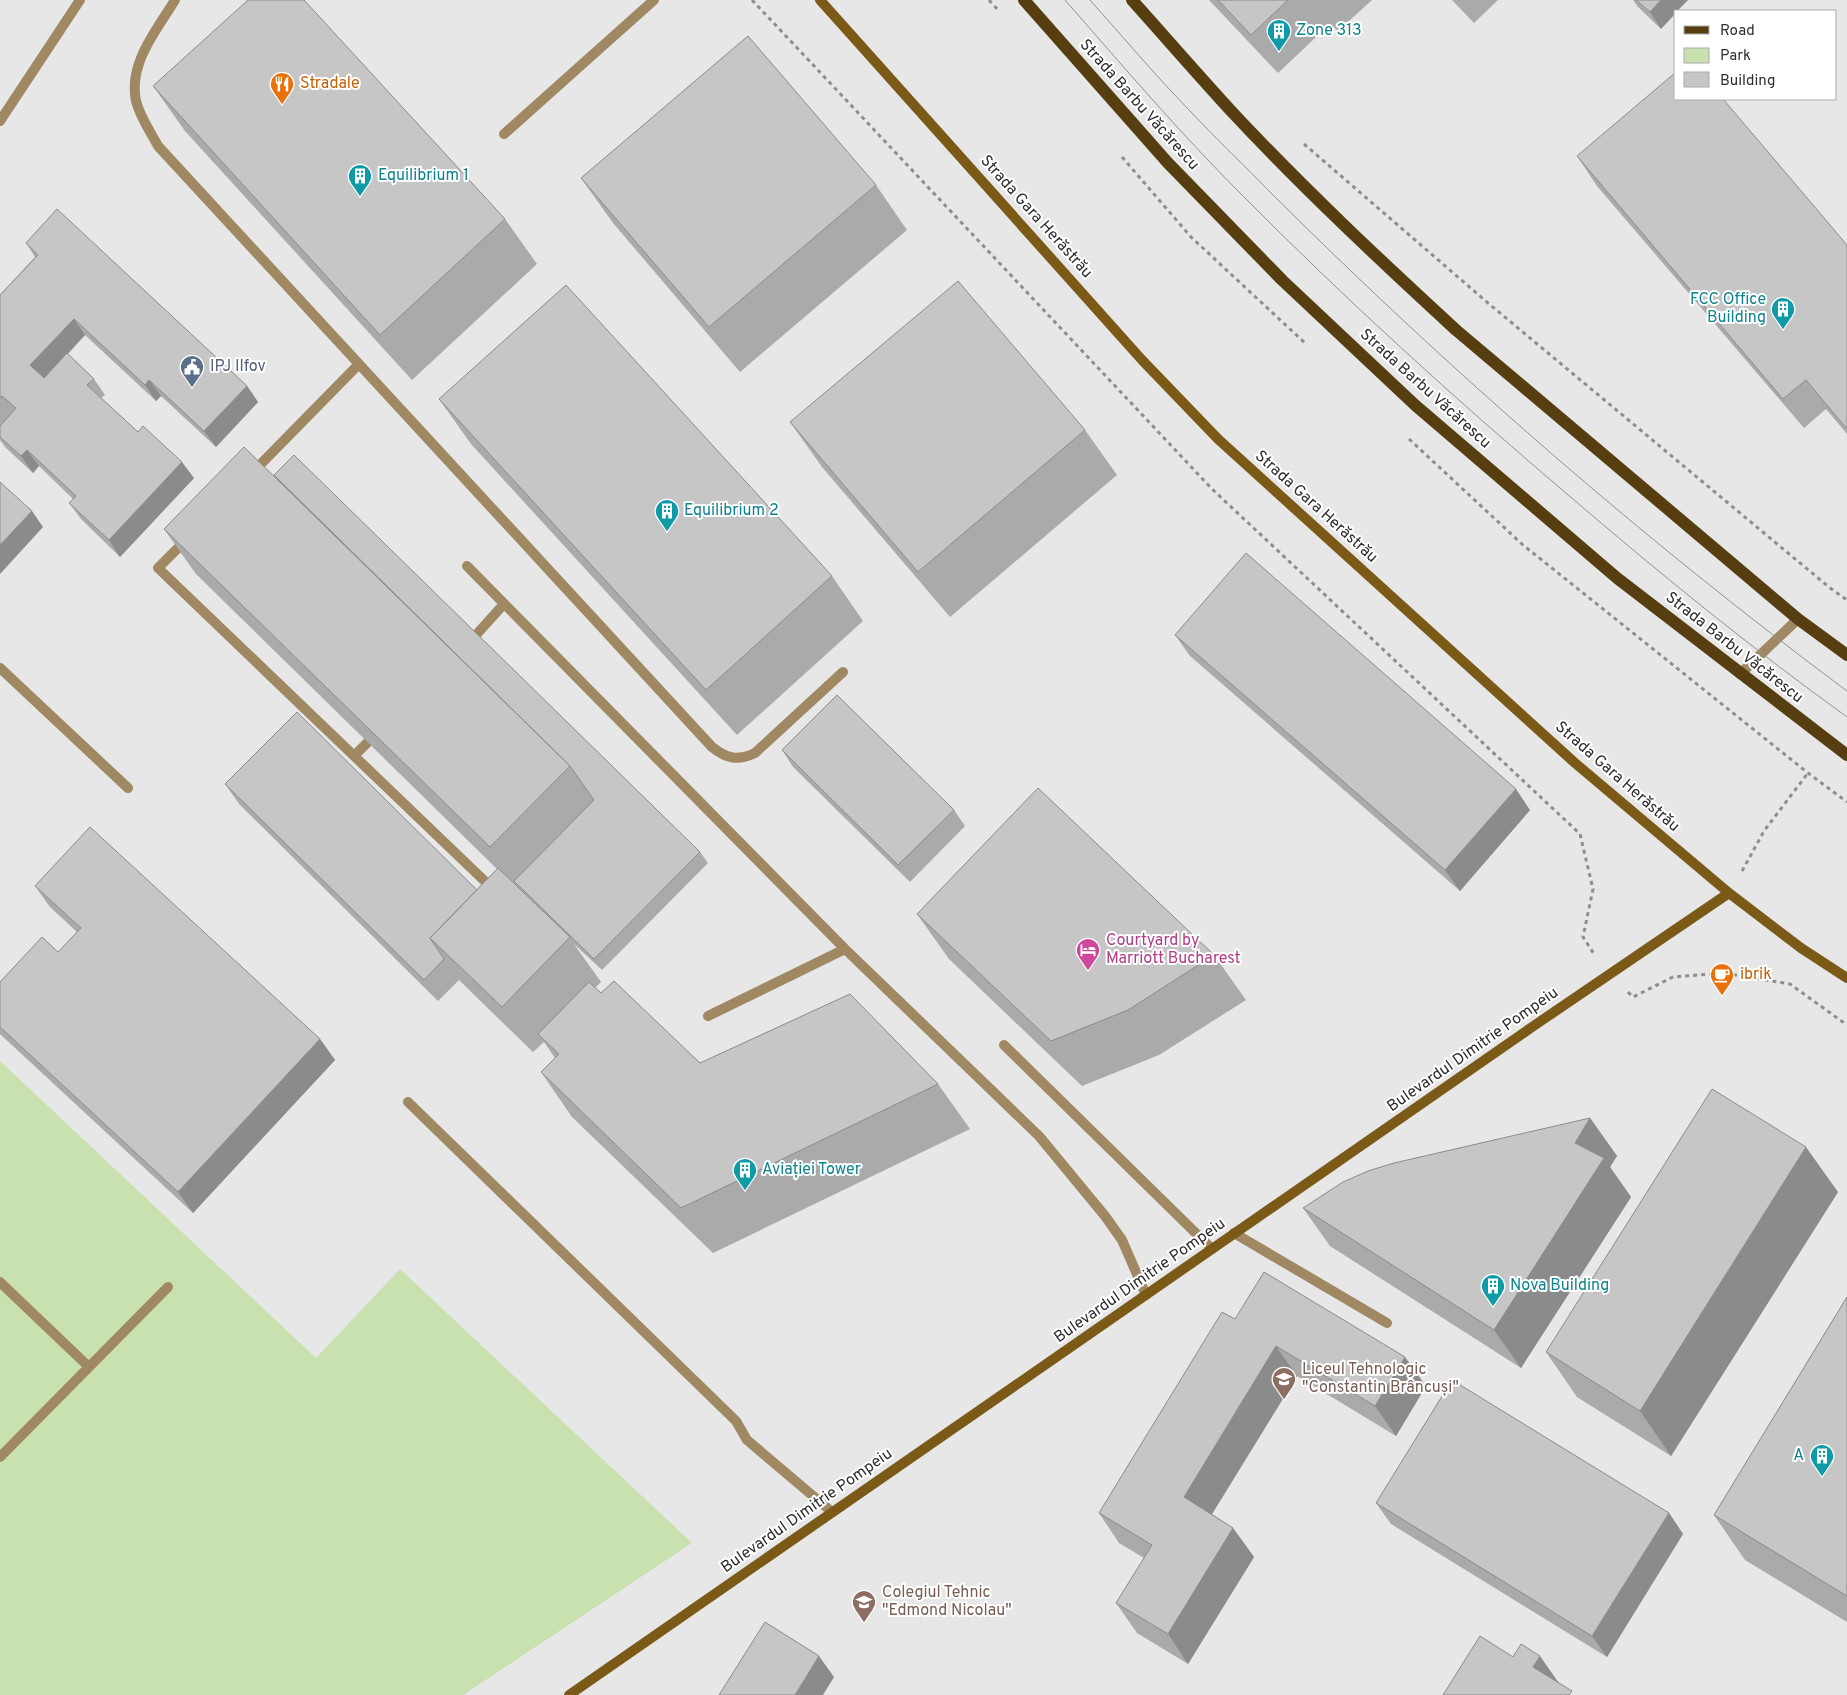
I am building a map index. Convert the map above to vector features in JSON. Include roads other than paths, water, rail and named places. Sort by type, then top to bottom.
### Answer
[{"type":"main road","name":"Strada Barbu Văcărescu","points":[[1024,0],[1168,162],[1289,287],[1415,405],[1617,578],[1847,755]]},
{"type":"main road","points":[[1132,0],[1241,121],[1334,216],[1456,330],[1798,619],[1847,654]]},
{"type":"street","name":"Strada Gara Herăstrău","points":[[820,0],[1142,360],[1218,439],[1575,763],[1729,893],[1801,948],[1847,978]]},
{"type":"street","name":"Bulevardul Dimitrie Pompeiu","points":[[569,1695],[1608,974],[1729,893]]},
{"type":"lane","points":[[0,121],[80,0]]},
{"type":"lane","points":[[175,0],[140,57],[135,78],[136,100],[144,122],[158,146],[705,740],[722,755],[732,759],[745,758],[755,753],[843,672]]},
{"type":"lane","points":[[504,134],[654,0]]},
{"type":"lane","points":[[246,479],[359,364]]},
{"type":"lane","points":[[192,534],[158,568],[500,897]]},
{"type":"lane","points":[[468,566],[845,948],[1039,1136],[1105,1216],[1122,1240],[1146,1295]]},
{"type":"lane","points":[[475,636],[504,604]]},
{"type":"lane","points":[[1740,674],[1798,619]]},
{"type":"lane","points":[[0,668],[128,788]]},
{"type":"lane","points":[[354,756],[368,742]]},
{"type":"lane","points":[[708,1016],[845,948]]},
{"type":"lane","points":[[1004,1045],[1212,1248]]},
{"type":"lane","points":[[408,1102],[736,1421],[747,1440],[832,1512]]},
{"type":"lane","points":[[1234,1233],[1387,1323]]},
{"type":"lane","points":[[0,1282],[89,1367]]},
{"type":"lane","points":[[0,1457],[168,1287]]},
{"type":"tram line","points":[[1065,0],[1218,171],[1320,272],[1442,385],[1636,552],[1740,636],[1847,717]]},
{"type":"tram line","points":[[1090,0],[1200,122],[1341,262],[1480,391],[1697,575],[1847,691]]},
{"type":"place","name":"Zone 313","points":[[1279,52]]},
{"type":"place","name":"Stradale","points":[[282,105]]},
{"type":"place","name":"Equilibrium 1","points":[[360,197]]},
{"type":"place","name":"FCC Office Building","points":[[1783,330]]},
{"type":"place","name":"IPJ Ilfov","points":[[192,388]]},
{"type":"place","name":"Equilibrium 2","points":[[667,532]]},
{"type":"place","name":"Courtyard by Marriott Bucharest","points":[[1088,971]]},
{"type":"place","name":"ibrik","points":[[1722,996]]},
{"type":"place","name":"Aviației Tower","points":[[745,1191]]},
{"type":"place","name":"Nova Building","points":[[1493,1307]]},
{"type":"place","name":"Liceul Tehnologic \"Constantin Brâncuși\"","points":[[1284,1400]]},
{"type":"place","name":"A","points":[[1822,1477]]},
{"type":"place","name":"Colegiul Tehnic \"Edmond Nicolau\"","points":[[864,1623]]}]
